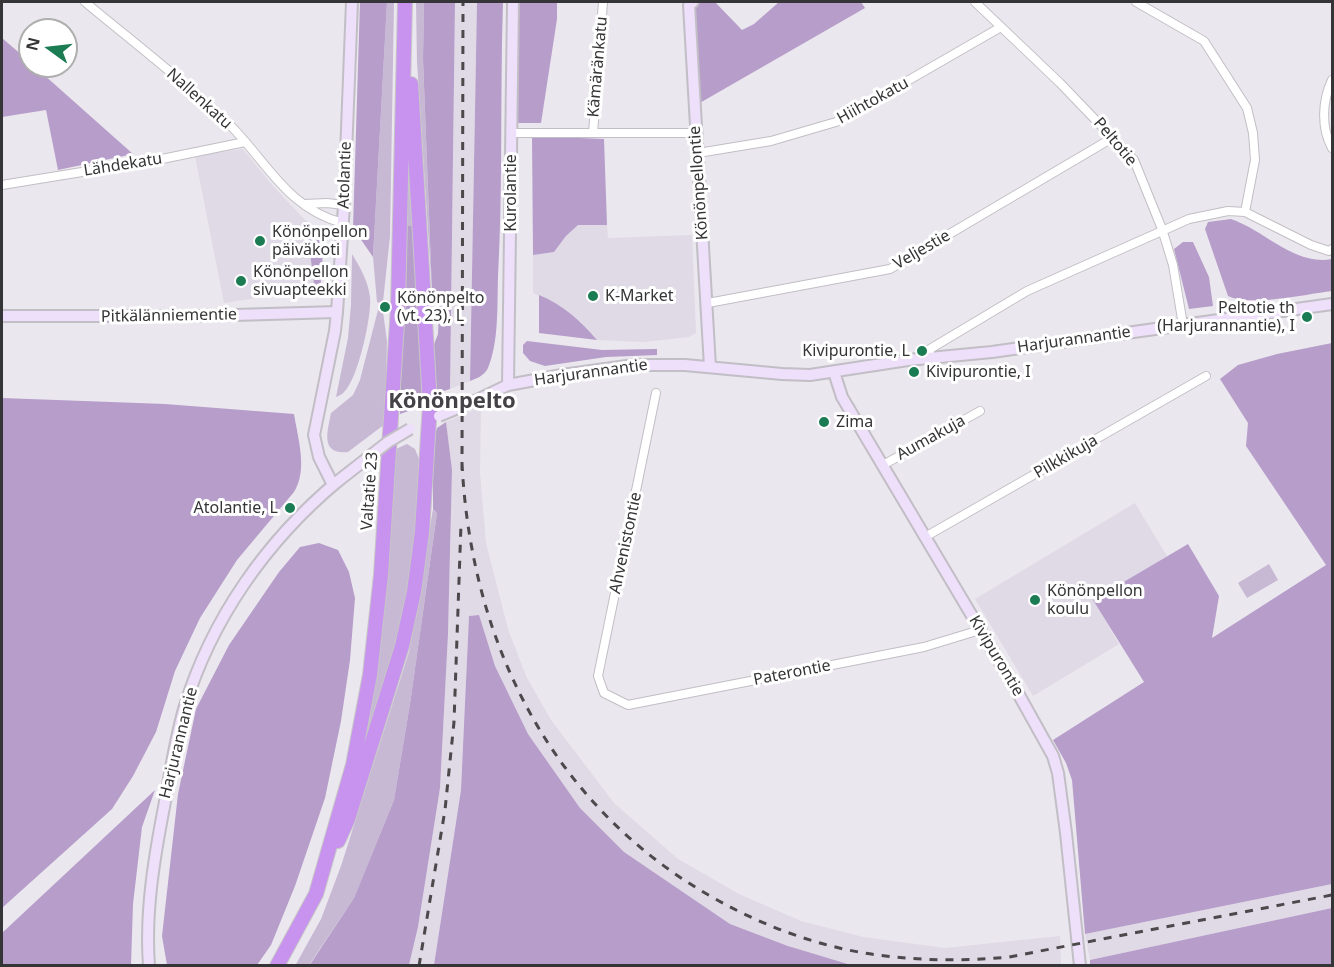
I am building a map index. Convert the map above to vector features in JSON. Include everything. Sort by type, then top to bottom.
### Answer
[{"type":"highway","points":[[316,894],[348,819],[402,646],[414,592],[435,418],[405,2]]},
{"type":"highway","name":"Valtatie 23","points":[[277,966],[316,894],[353,765],[370,675],[381,575],[398,307],[405,2]]},
{"type":"street","name":"Nallenkatu","points":[[86,2],[209,106],[244,142],[271,175],[314,213],[343,223]]},
{"type":"street","name":"Atolantie","points":[[336,483],[319,457],[314,435],[337,312],[344,205],[352,2]]},
{"type":"street","name":"Kurolantie","points":[[508,385],[513,2]]},
{"type":"street","name":"Kämäränkatu","points":[[593,133],[603,2]]},
{"type":"street","name":"Könönpellontie","points":[[693,2],[689,5],[710,367]]},
{"type":"street","name":"Peltotie","points":[[975,2],[1114,137],[1134,160],[1162,229],[1173,265],[1183,325]]},
{"type":"street","points":[[1136,2],[1204,41],[1247,108],[1253,133],[1255,160],[1245,212]]},
{"type":"street","name":"Hiihtokatu","points":[[698,153],[771,141],[836,122],[1001,27]]},
{"type":"street","points":[[1332,80],[1328,88],[1325,129],[1332,148]]},
{"type":"street","points":[[512,133],[695,133]]},
{"type":"street","name":"Veljestie","points":[[708,303],[890,269],[1114,137]]},
{"type":"street","name":"Lähdekatu","points":[[2,184],[162,159],[244,142]]},
{"type":"street","points":[[304,204],[344,205]]},
{"type":"street","points":[[929,358],[930,349],[1026,291],[1189,219],[1228,211],[1245,212],[1311,245],[1329,251],[1332,249]]},
{"type":"street","name":"Harjurannantie","points":[[149,966],[150,892],[159,833],[182,718],[199,669],[218,627],[239,591],[282,535],[336,483],[388,442],[410,429],[508,385],[634,365],[685,365],[810,375],[1332,304]]},
{"type":"street","name":"Pitkälänniementie","points":[[2,316],[189,316],[337,312]]},
{"type":"street","name":"Kivipurontie","points":[[834,372],[842,397],[1053,756],[1058,773],[1080,966]]},
{"type":"street","name":"Pilkkikuja","points":[[925,537],[1206,376]]},
{"type":"street","name":"Ahvenistontie","points":[[604,693],[598,676],[656,393]]},
{"type":"street","name":"Aumakuja","points":[[883,465],[980,411]]},
{"type":"street","name":"Paterontie","points":[[604,693],[628,705],[924,647],[980,630]]},
{"type":"shaded area","points":[[360,2],[387,2],[373,257],[353,228]]},
{"type":"shaded area","points":[[387,2],[394,2],[390,236],[383,302],[380,303],[377,302],[373,257]]},
{"type":"shaded area","points":[[416,2],[424,2],[423,59],[432,292],[417,62]]},
{"type":"shaded area","points":[[424,2],[455,2],[450,389],[438,393],[435,389],[433,347],[438,334],[439,310],[432,292],[423,59]]},
{"type":"shaded area","points":[[455,2],[477,2],[470,381],[450,389]]},
{"type":"shaded area","points":[[477,2],[503,2],[500,208],[497,323],[492,358],[486,371],[470,381]]},
{"type":"shaded area","points":[[517,2],[557,2],[557,19],[541,123],[518,123]]},
{"type":"shaded area","points":[[701,2],[715,2],[742,30],[754,24],[779,2],[861,2],[865,8],[698,104],[694,8]]},
{"type":"shaded area","points":[[2,38],[18,52],[18,78],[48,78],[133,154],[58,170],[46,110],[2,117]]},
{"type":"shaded area","points":[[408,127],[413,226],[406,226]]},
{"type":"shaded area","points":[[532,136],[604,139],[607,225],[578,225],[554,252],[533,255]]},
{"type":"shaded area","name":"Könönpellon päiväkoti","points":[[243,149],[306,221],[315,292],[300,296],[282,294],[224,303],[195,156]]},
{"type":"shaded area","points":[[1231,219],[1244,224],[1293,253],[1318,260],[1332,259],[1332,291],[1264,300],[1237,299],[1228,296],[1205,229],[1208,222]]},
{"type":"shaded area","points":[[306,221],[324,238],[320,292],[315,292]]},
{"type":"shaded area","points":[[578,225],[607,225],[608,238],[692,235],[696,333],[689,337],[644,342],[597,340],[581,322],[560,306],[533,293],[533,255],[554,252]]},
{"type":"shaded area","points":[[406,226],[413,226],[424,385],[423,406],[400,414]]},
{"type":"shaded area","points":[[1183,242],[1193,242],[1209,277],[1213,306],[1189,309],[1174,249]]},
{"type":"shaded area","points":[[352,254],[369,291],[369,318],[354,375],[344,393],[336,397],[348,338]]},
{"type":"shaded area","points":[[539,295],[556,303],[571,314],[597,340],[539,333]]},
{"type":"shaded area","points":[[378,310],[383,312],[387,341],[385,424],[348,452],[339,452],[333,450],[329,445],[327,434],[331,413],[353,395],[360,380]]},
{"type":"shaded area","points":[[527,341],[602,350],[657,349],[657,355],[606,357],[545,366],[530,361],[523,353],[523,345]]},
{"type":"shaded area","points":[[1332,343],[1332,884],[1085,934],[1072,780],[1066,763],[1053,740],[1144,682],[1093,600],[1188,544],[1219,596],[1212,638],[1326,565],[1246,446],[1248,423],[1220,379],[1238,365],[1277,354]]},
{"type":"shaded area","points":[[2,398],[165,404],[294,414],[301,464],[294,492],[237,560],[200,618],[175,671],[156,732],[133,776],[112,809],[2,908]]},
{"type":"shaded area","points":[[481,407],[480,473],[486,543],[508,629],[526,676],[551,720],[614,803],[678,859],[739,894],[801,921],[863,937],[945,948],[1060,936],[1061,965],[851,965],[794,948],[730,924],[624,852],[580,808],[528,734],[495,666],[478,615],[469,616],[461,790],[434,965],[409,966],[418,927],[440,788],[448,634],[452,470],[446,422]]},
{"type":"shaded area","points":[[446,422],[452,470],[448,634],[440,788],[418,927],[409,965],[309,966],[354,898],[394,800],[437,513],[433,509],[433,441],[437,428]]},
{"type":"shaded area","points":[[407,444],[415,449],[419,459],[413,563],[407,601],[361,765],[381,644],[396,449]]},
{"type":"shaded area","name":"Könönpellon koulu","points":[[1135,503],[1167,556],[1094,600],[1119,644],[1033,696],[975,599]]},
{"type":"shaded area","points":[[433,509],[437,513],[394,800],[354,898],[309,965],[295,966],[321,919],[341,866],[409,652]]},
{"type":"shaded area","points":[[319,543],[338,550],[349,572],[355,598],[350,660],[341,721],[325,798],[295,886],[271,945],[257,965],[167,965],[162,936],[178,794],[196,709],[229,645],[279,572],[300,547]]},
{"type":"shaded area","points":[[1269,564],[1278,580],[1247,598],[1238,583]]},
{"type":"shaded area","points":[[479,615],[495,666],[528,734],[580,808],[624,852],[730,924],[788,946],[851,965],[434,965],[461,790],[469,616]]},
{"type":"shaded area","points":[[155,790],[142,827],[133,904],[131,965],[2,965],[2,933]]},
{"type":"shaded area","points":[[1332,884],[1332,908],[1090,960],[1085,934]]},
{"type":"shaded area","points":[[1332,908],[1332,965],[1090,965],[1090,960]]},
{"type":"railway","points":[[462,470],[463,2]]},
{"type":"railway","points":[[462,463],[469,531],[483,596],[504,659],[532,717],[568,771],[611,820],[661,864],[738,911],[796,936],[857,952],[894,957],[960,960],[1009,957],[1332,895]]},
{"type":"railway","points":[[419,966],[445,810],[454,722],[461,524]]},
{"type":"place","name":"Könönpellon päiväkoti","points":[[260,241]]},
{"type":"place","name":"Könönpellon sivuapteekki","points":[[241,281]]},
{"type":"place","name":"K-Market","points":[[593,296]]},
{"type":"place","name":"Könönpelto (vt. 23), L","points":[[385,307]]},
{"type":"place","name":"Peltotie th (Harjurannantie), I","points":[[1307,317]]},
{"type":"place","name":"Kivipurontie, L","points":[[922,351]]},
{"type":"place","name":"Kivipurontie, I","points":[[914,372]]},
{"type":"place","name":"Zima","points":[[824,422]]},
{"type":"place","name":"Atolantie, L","points":[[290,508]]},
{"type":"place","name":"Könönpellon koulu","points":[[1035,600]]},
{"type":"district","name":"Könönpelto","points":[[452,402]]}]
